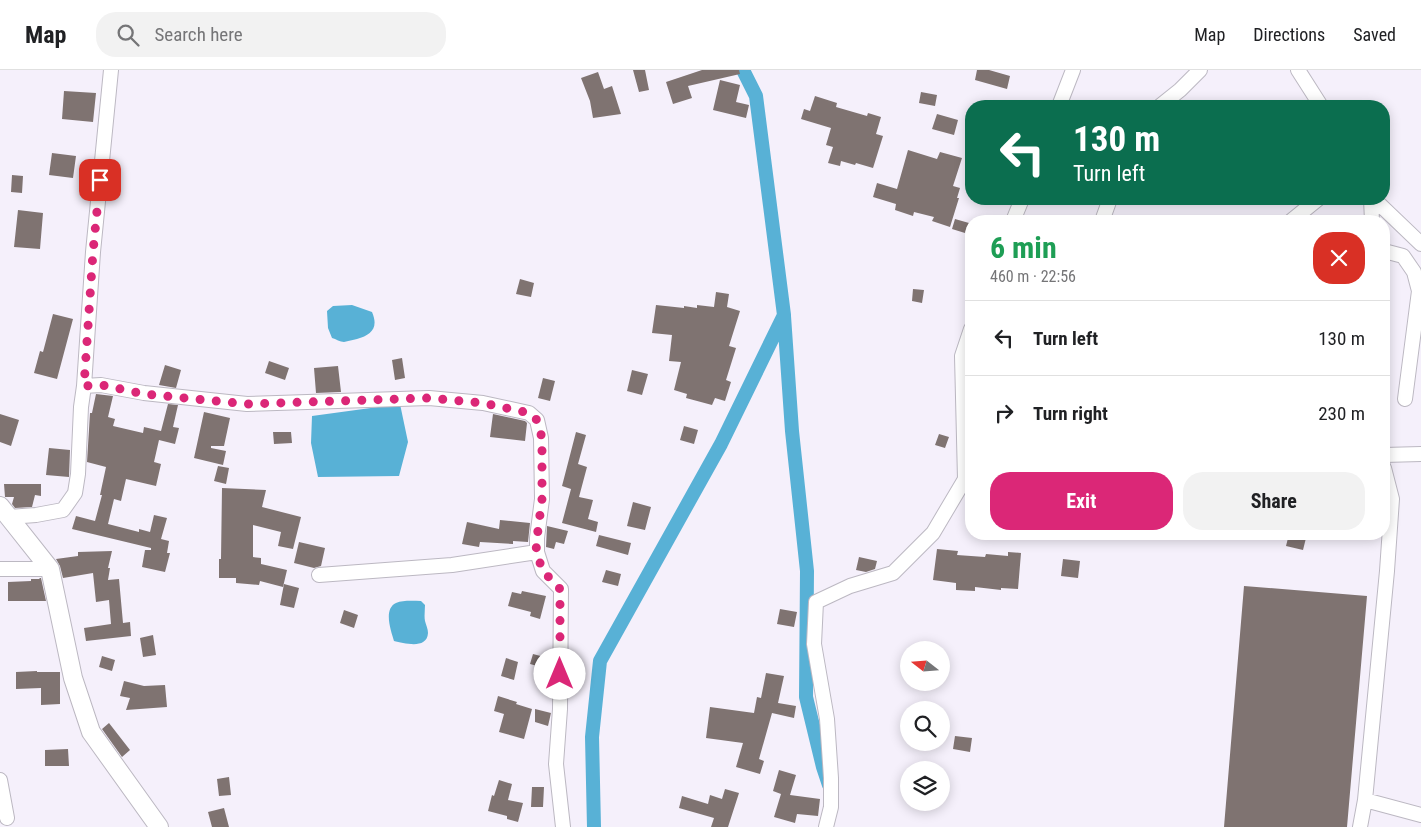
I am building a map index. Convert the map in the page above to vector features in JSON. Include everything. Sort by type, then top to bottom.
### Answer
[{"type":"main road","points":[[4,511],[50,569],[73,678],[90,732],[159,827]]},
{"type":"street","points":[[4,511],[36,515],[63,510],[75,493],[78,474],[81,407],[93,252],[111,70]]},
{"type":"street","points":[[1061,100],[1073,70]]},
{"type":"street","points":[[1168,100],[1200,70]]},
{"type":"street","points":[[1298,70],[1317,100]]},
{"type":"street","points":[[1298,215],[1311,205]]},
{"type":"street","points":[[1379,205],[1389,215]]},
{"type":"street","points":[[1390,216],[1421,244]]},
{"type":"street","points":[[1390,253],[1402,256],[1414,272],[1419,291],[1405,400]]},
{"type":"street","points":[[826,827],[831,807],[831,778],[827,719],[814,644],[816,602],[850,586],[892,573],[932,533],[965,479],[962,356],[965,347]]},
{"type":"street","points":[[84,386],[102,385],[144,394],[247,404],[429,398],[483,403],[529,413],[537,420],[542,438],[542,499],[536,552],[543,571],[560,589],[560,709],[556,764],[563,827]]},
{"type":"street","points":[[1390,455],[1421,454]]},
{"type":"street","points":[[1390,491],[1392,499],[1390,527]]},
{"type":"street","points":[[1360,827],[1365,800],[1389,540]]},
{"type":"street","points":[[319,575],[452,565],[536,552]]},
{"type":"street","points":[[0,569],[50,569]]},
{"type":"street","points":[[0,780],[7,818]]},
{"type":"street","points":[[1365,800],[1421,815]]},
{"type":"water","points":[[352,305],[372,312],[375,322],[374,327],[370,333],[362,337],[341,342],[332,338],[328,328],[327,311],[333,306]]},
{"type":"water","points":[[400,404],[408,442],[399,476],[318,477],[311,443],[312,416]]},
{"type":"water","points":[[402,601],[421,601],[425,605],[427,638],[419,644],[394,641],[389,620],[392,606]]},
{"type":"building","points":[[633,70],[645,70],[649,90],[639,92]]},
{"type":"building","points":[[702,70],[739,70],[740,74],[688,86],[692,98],[673,104],[666,82]]},
{"type":"building","points":[[977,70],[989,70],[1010,76],[1007,89],[975,80]]},
{"type":"building","points":[[598,72],[604,89],[612,86],[621,114],[593,118],[590,101],[581,78]]},
{"type":"building","points":[[720,80],[740,85],[736,102],[749,105],[746,118],[713,110]]},
{"type":"building","points":[[64,91],[96,93],[93,122],[62,119]]},
{"type":"building","points":[[921,92],[937,95],[935,106],[919,103]]},
{"type":"building","points":[[815,96],[837,103],[836,107],[867,116],[868,113],[881,117],[876,134],[883,136],[873,168],[841,161],[840,166],[828,163],[833,147],[826,145],[831,128],[801,119],[804,109],[810,111]]},
{"type":"building","points":[[937,114],[958,120],[954,135],[932,129]]},
{"type":"building","points":[[908,150],[937,159],[940,152],[962,158],[953,186],[960,188],[957,198],[959,198],[950,227],[932,221],[934,217],[914,212],[913,216],[895,210],[896,204],[873,197],[877,183],[897,189]]},
{"type":"building","points":[[52,153],[76,156],[73,178],[49,175]]},
{"type":"building","points":[[12,175],[23,176],[22,193],[11,192]]},
{"type":"building","points":[[18,210],[43,213],[40,249],[14,247]]},
{"type":"building","points":[[955,219],[965,222],[965,233],[952,229]]},
{"type":"building","points":[[520,279],[534,283],[531,297],[516,294]]},
{"type":"building","points":[[913,289],[924,290],[922,303],[912,301]]},
{"type":"building","points":[[716,292],[729,294],[727,307],[740,311],[729,346],[736,348],[726,380],[731,382],[725,401],[715,398],[712,405],[686,398],[687,394],[674,390],[681,362],[669,361],[672,335],[652,333],[656,305],[684,308],[684,306],[697,308],[697,305],[714,307]]},
{"type":"building","points":[[53,314],[73,319],[57,379],[34,373],[40,351],[43,352]]},
{"type":"building","points":[[402,358],[405,378],[395,380],[392,360]]},
{"type":"building","points":[[269,361],[289,368],[285,380],[265,373]]},
{"type":"building","points":[[165,365],[181,370],[176,388],[159,385]]},
{"type":"building","points":[[338,366],[341,392],[316,393],[314,368]]},
{"type":"building","points":[[632,370],[648,374],[642,395],[627,391]]},
{"type":"building","points":[[543,378],[555,381],[550,401],[538,398]]},
{"type":"building","points":[[96,394],[113,396],[108,417],[115,419],[113,426],[143,433],[144,427],[161,431],[168,404],[178,405],[173,427],[179,428],[175,444],[159,440],[154,462],[161,464],[156,486],[126,479],[121,501],[114,499],[108,524],[139,532],[139,529],[150,532],[154,515],[167,518],[161,539],[169,541],[167,553],[170,553],[165,572],[142,567],[145,550],[151,550],[151,548],[72,529],[76,516],[95,521],[102,495],[100,495],[106,467],[87,462],[90,413],[92,413]]},
{"type":"building","points":[[204,412],[230,418],[224,446],[211,446],[211,448],[226,451],[223,465],[194,458]]},
{"type":"building","points":[[0,414],[19,420],[11,446],[0,442]]},
{"type":"building","points":[[493,414],[525,421],[527,423],[525,441],[490,437]]},
{"type":"building","points":[[684,426],[698,430],[694,444],[680,440]]},
{"type":"building","points":[[273,432],[291,432],[292,443],[274,444]]},
{"type":"building","points":[[576,432],[586,435],[578,464],[587,467],[579,497],[593,500],[588,519],[598,522],[596,532],[562,523],[571,489],[562,486]]},
{"type":"building","points":[[939,434],[949,437],[945,448],[935,445]]},
{"type":"building","points":[[49,448],[70,450],[69,477],[46,475]]},
{"type":"building","points":[[218,466],[229,468],[226,484],[214,481]]},
{"type":"building","points":[[4,484],[41,484],[41,496],[35,495],[32,507],[15,508],[12,504],[14,497],[5,497]]},
{"type":"building","points":[[222,488],[266,490],[262,507],[301,517],[293,549],[278,546],[281,532],[253,525],[253,557],[261,558],[261,564],[287,570],[283,587],[260,581],[259,585],[236,583],[236,578],[219,578]]},
{"type":"building","points":[[633,502],[651,507],[645,530],[627,526]]},
{"type":"building","points":[[500,520],[530,523],[528,542],[513,541],[513,544],[480,542],[479,547],[462,544],[467,522],[499,529]]},
{"type":"building","points":[[547,526],[568,531],[564,544],[556,542],[554,549],[546,547]]},
{"type":"building","points":[[599,535],[631,543],[628,555],[596,546]]},
{"type":"building","points":[[1288,540],[1306,540],[1303,550],[1286,546]]},
{"type":"building","points":[[299,542],[325,548],[321,566],[314,568],[294,563]]},
{"type":"building","points":[[937,549],[958,551],[957,555],[985,557],[986,554],[1008,556],[1008,552],[1021,553],[1018,589],[1001,588],[1001,590],[975,587],[975,591],[956,590],[956,583],[933,580]]},
{"type":"building","points":[[112,551],[108,568],[110,568],[108,580],[119,579],[123,623],[130,622],[131,636],[86,641],[84,628],[111,624],[109,600],[96,602],[93,573],[63,578],[56,559],[78,556],[78,552]]},
{"type":"building","points":[[859,557],[877,561],[875,569],[866,572],[856,570]]},
{"type":"building","points":[[1063,559],[1080,561],[1078,578],[1061,576]]},
{"type":"building","points":[[606,570],[621,574],[618,586],[602,582]]},
{"type":"building","points":[[41,578],[46,601],[8,601],[8,582],[31,581],[31,579]]},
{"type":"building","points":[[284,584],[299,588],[294,608],[280,605]]},
{"type":"building","points":[[1244,586],[1367,596],[1347,827],[1224,827]]},
{"type":"building","points":[[522,591],[546,596],[540,619],[530,616],[531,612],[508,606],[512,592],[521,594]]},
{"type":"building","points":[[780,609],[797,612],[794,627],[777,624]]},
{"type":"building","points":[[344,610],[358,615],[354,628],[340,623]]},
{"type":"building","points":[[153,635],[156,655],[143,657],[140,638]]},
{"type":"building","points":[[533,654],[548,658],[545,668],[530,664]]},
{"type":"building","points":[[102,656],[115,660],[112,671],[99,667]]},
{"type":"building","points":[[506,658],[518,662],[514,680],[501,676]]},
{"type":"building","points":[[16,672],[60,672],[60,704],[41,705],[41,688],[16,689]]},
{"type":"building","points":[[766,673],[784,676],[778,703],[796,706],[794,718],[772,713],[759,759],[764,761],[760,774],[736,767],[743,743],[706,738],[710,707],[754,713],[757,697],[761,698]]},
{"type":"building","points":[[124,681],[144,686],[165,685],[167,707],[126,710],[130,698],[120,696]]},
{"type":"building","points":[[498,696],[532,709],[524,739],[499,732],[504,714],[494,711]]},
{"type":"building","points":[[535,709],[551,713],[548,726],[535,722]]},
{"type":"building","points":[[109,723],[130,750],[122,757],[102,729]]},
{"type":"building","points":[[955,736],[972,738],[970,752],[953,749]]},
{"type":"building","points":[[68,749],[69,766],[45,766],[45,750]]},
{"type":"building","points":[[779,770],[796,775],[790,795],[820,799],[818,816],[797,814],[795,823],[774,817],[781,794],[773,791]]},
{"type":"building","points":[[229,777],[231,795],[219,796],[217,779]]},
{"type":"building","points":[[499,780],[512,784],[508,800],[523,803],[518,822],[507,819],[507,816],[488,811],[492,795],[494,796]]},
{"type":"building","points":[[532,787],[544,787],[543,807],[531,807]]},
{"type":"building","points":[[725,789],[739,793],[728,827],[711,827],[714,818],[679,808],[682,796],[708,804],[710,795],[722,799]]},
{"type":"building","points":[[224,808],[229,827],[212,827],[208,812]]},
{"type":"waterway","points":[[594,827],[592,737],[600,661],[721,444],[784,315],[756,96],[743,70]]},
{"type":"waterway","points":[[784,316],[792,431],[807,571],[806,697],[829,785]]},
{"type":"route","points":[[100,180],[84,386],[102,385],[144,394],[247,404],[429,398],[483,403],[515,409],[529,413],[537,420],[542,438],[542,499],[536,552],[543,571],[560,589],[560,674]]}]
